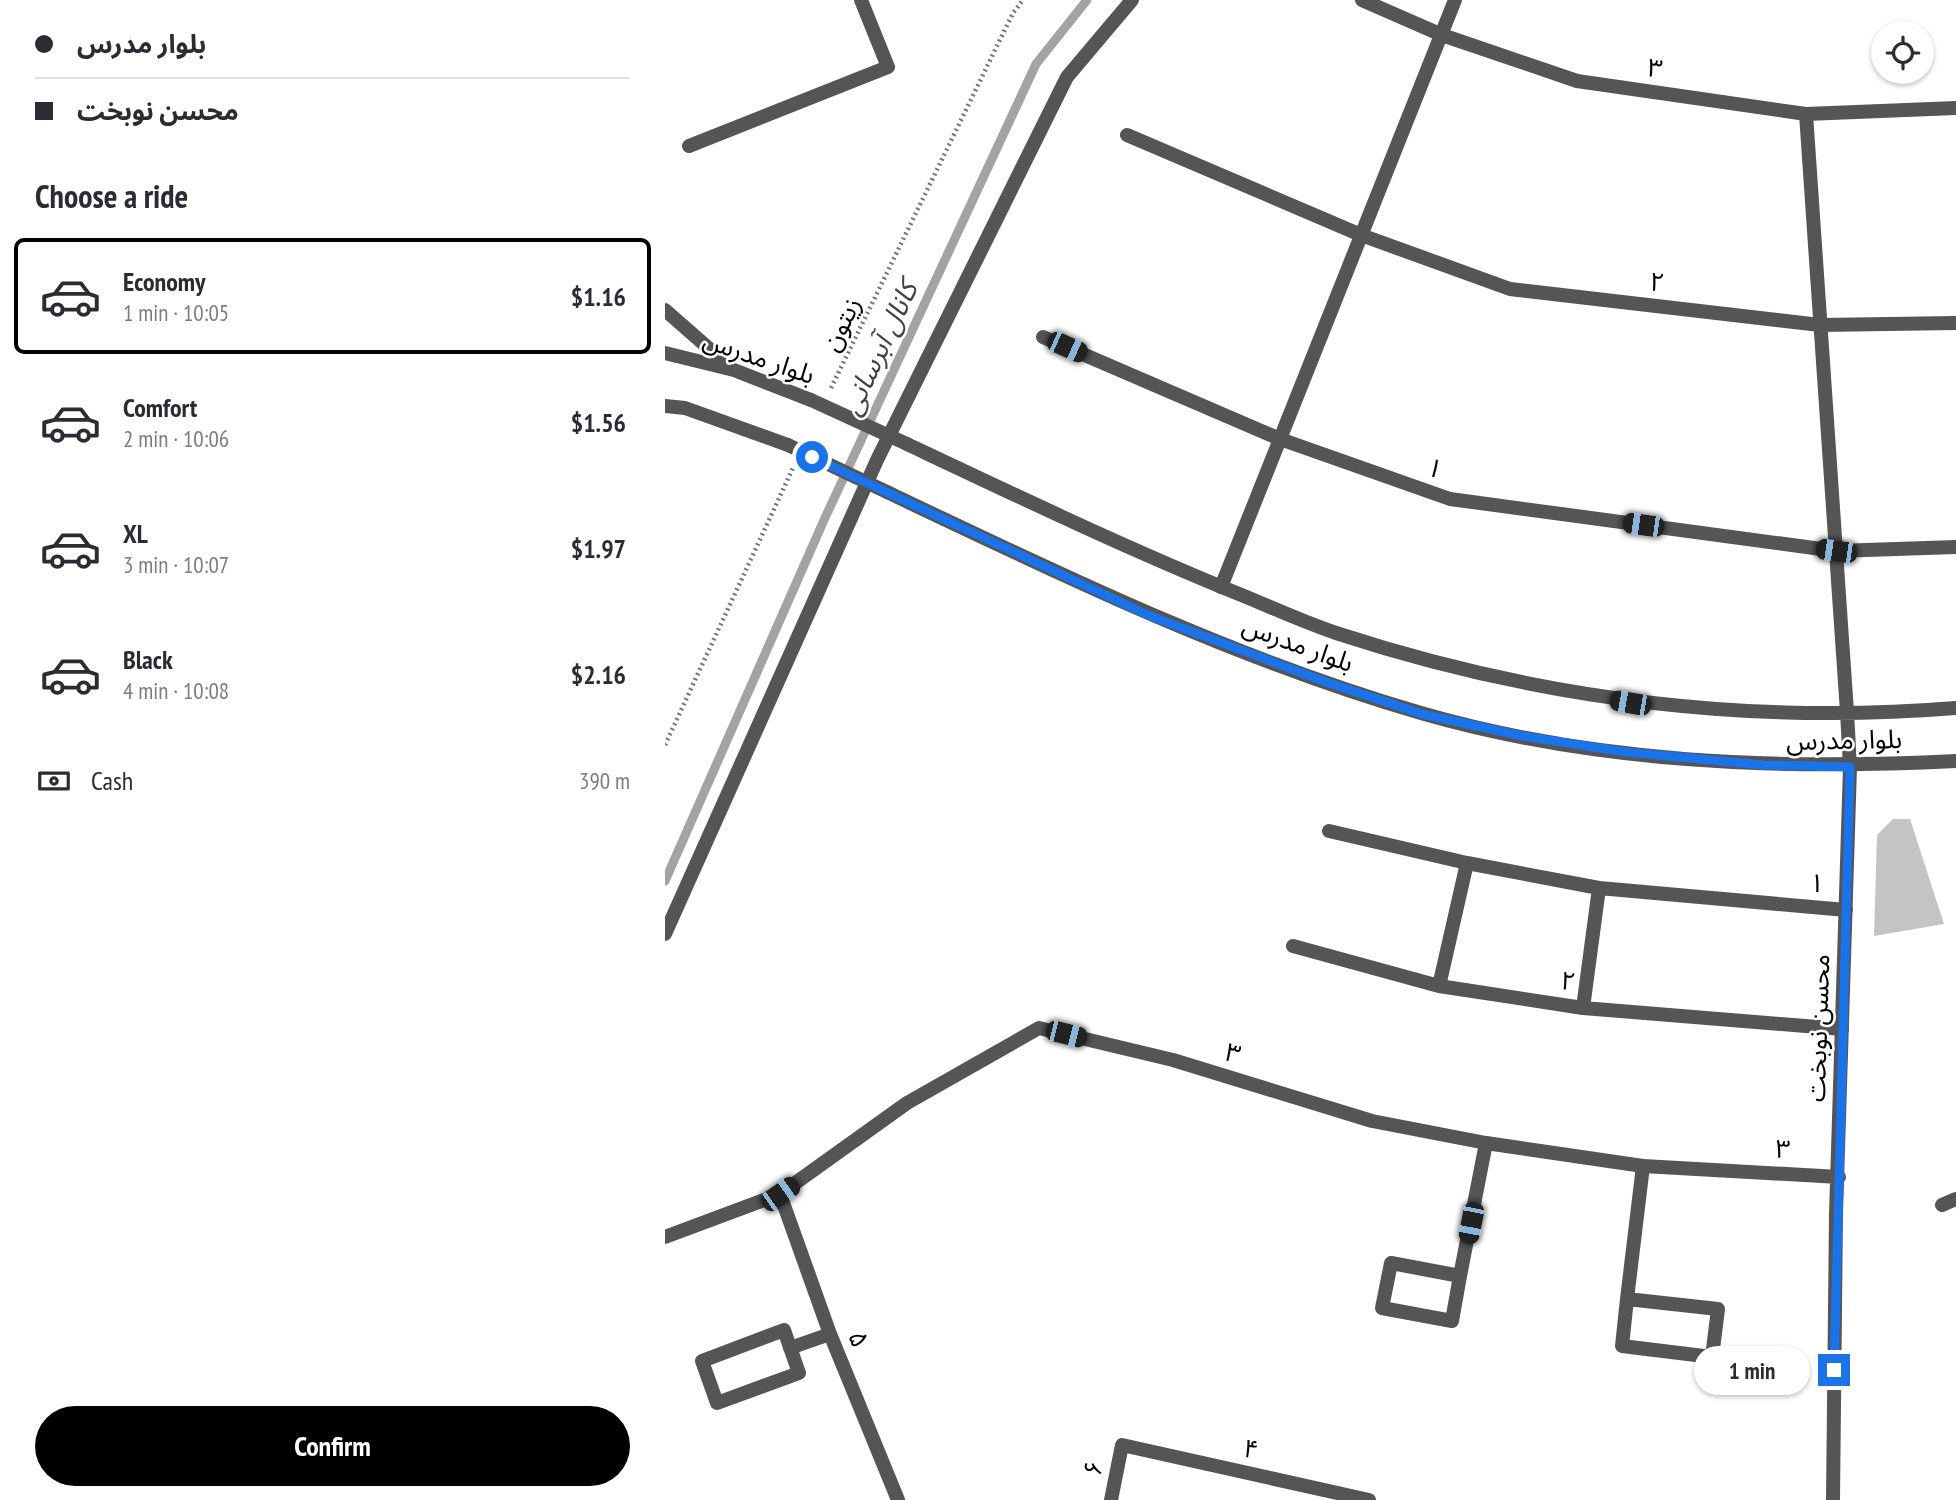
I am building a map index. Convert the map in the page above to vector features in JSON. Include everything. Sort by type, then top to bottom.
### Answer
[{"type":"street","points":[[689,146],[888,67],[861,0]]},
{"type":"street","points":[[665,934],[877,460],[1067,77],[1132,0]]},
{"type":"street","name":"۳","points":[[1362,0],[1442,35],[1577,81],[1806,114],[1956,108]]},
{"type":"street","points":[[1221,587],[1455,0]]},
{"type":"street","points":[[1806,114],[1847,712]]},
{"type":"street","name":"۲","points":[[1127,135],[1361,235],[1510,289],[1820,325],[1956,323]]},
{"type":"street","points":[[665,310],[734,370]]},
{"type":"street","name":"۱","points":[[1043,337],[1280,439],[1450,499],[1836,551],[1956,547]]},
{"type":"street","name":"بلوار مدرس","points":[[665,353],[734,370],[818,401],[1149,558],[1334,632],[1431,661],[1534,685],[1630,703],[1732,711],[1901,713],[1956,708]]},
{"type":"street","name":"بلوار مدرس","points":[[665,406],[685,408],[787,445],[1148,615],[1323,681],[1422,714],[1522,736],[1625,752],[1764,765],[1850,767],[1956,761]]},
{"type":"street","name":"محسن نوبخت","points":[[1833,1500],[1850,767],[1847,712]]},
{"type":"street","name":"۱","points":[[1329,831],[1467,863],[1599,888],[1846,910]]},
{"type":"street","points":[[1439,986],[1467,863]]},
{"type":"street","points":[[1583,1008],[1599,888]]},
{"type":"street","name":"۲","points":[[1293,946],[1439,986],[1583,1008],[1842,1029]]},
{"type":"street","name":"۳","points":[[665,1237],[780,1194],[907,1103],[1039,1028],[1173,1060],[1372,1121],[1486,1143],[1643,1166],[1839,1177]]},
{"type":"street","points":[[1460,1276],[1391,1263],[1382,1308],[1452,1321],[1486,1143]]},
{"type":"street","points":[[1627,1299],[1718,1309],[1712,1357],[1622,1346],[1627,1299],[1643,1166]]},
{"type":"street","name":"۵","points":[[780,1194],[830,1334],[898,1500]]},
{"type":"street","points":[[784,1330],[790,1349],[799,1373],[717,1403],[702,1361],[784,1330]]},
{"type":"street","points":[[790,1349],[830,1334]]},
{"type":"street","name":"۶","points":[[1111,1500],[1122,1446]]},
{"type":"street","name":"۴","points":[[1122,1446],[1369,1500]]},
{"type":"path","name":"زیتون","points":[[818,401],[1013,13],[1023,0]]},
{"type":"path","points":[[665,745],[796,463]]},
{"type":"building","points":[[1893,819],[1910,819],[1944,924],[1874,936],[1877,835]]},
{"type":"waterway","name":"کانال آبرسانی","points":[[665,881],[824,520],[1036,64],[1087,0]]},
{"type":"route","points":[[812,457],[1148,615],[1323,681],[1422,714],[1522,736],[1625,752],[1764,765],[1850,767],[1836,1214],[1834,1370]]}]
